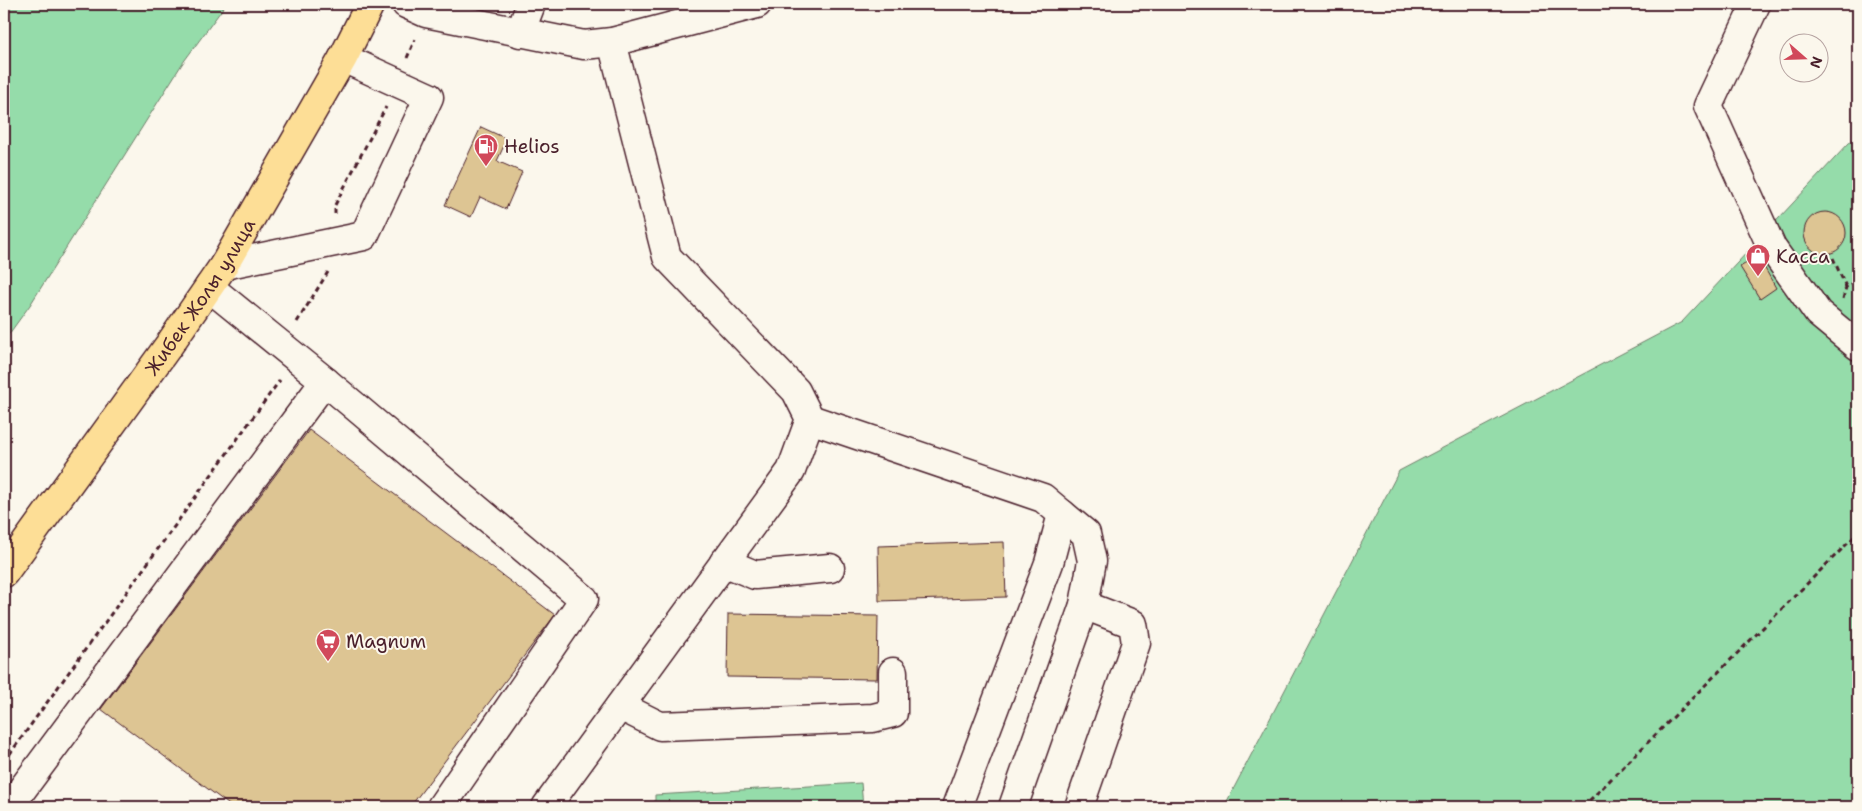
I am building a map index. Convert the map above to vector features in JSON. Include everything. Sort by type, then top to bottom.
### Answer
[{"type":"main road","name":"Жибек Жолы улица","points":[[4,573],[169,345],[224,265],[343,58],[370,4]]},
{"type":"street","points":[[406,4],[430,14],[584,45],[612,42],[757,4]]},
{"type":"street","points":[[520,33],[531,4]]},
{"type":"street","points":[[1756,4],[1708,106],[1772,248],[1818,313],[1858,346]]},
{"type":"street","points":[[612,42],[666,258],[796,392],[810,419],[1043,498],[1086,534],[1092,561],[1084,605],[1013,807]]},
{"type":"street","points":[[224,265],[364,236],[429,96],[343,58]]},
{"type":"street","points":[[209,288],[325,382],[584,599],[441,807]]},
{"type":"street","points":[[9,807],[325,382]]},
{"type":"street","points":[[546,807],[791,471],[810,419]]},
{"type":"street","points":[[957,807],[1049,563],[1062,514]]},
{"type":"street","points":[[724,562],[755,575],[830,568]]},
{"type":"street","points":[[1079,807],[1136,642],[1132,624],[1084,605]]},
{"type":"street","points":[[620,706],[660,726],[873,718],[893,713],[893,672]]},
{"type":"path","points":[[4,762],[296,358],[288,335],[330,268],[336,205],[398,82],[412,44],[430,14]]},
{"type":"path","points":[[1833,258],[1846,287],[1843,300]]},
{"type":"path","points":[[1846,287],[1854,282],[1858,282]]},
{"type":"path","points":[[1583,807],[1858,533]]},
{"type":"green space","points":[[4,4],[226,4],[182,64],[30,305],[4,341]]},
{"type":"green space","points":[[1858,136],[1858,807],[1224,807],[1399,471],[1682,322],[1849,143]]},
{"type":"green space","points":[[861,783],[863,807],[655,807],[655,795]]},
{"type":"building","name":"Helios","points":[[481,127],[507,139],[497,161],[522,172],[506,209],[480,197],[471,217],[445,205]]},
{"type":"building","points":[[1829,212],[1837,215],[1843,221],[1846,233],[1843,245],[1837,251],[1821,254],[1813,251],[1807,245],[1804,229],[1807,221],[1813,215]]},
{"type":"building","name":"Касса","points":[[1758,256],[1776,288],[1760,299],[1740,267]]},
{"type":"building","name":"Magnum","points":[[309,430],[555,615],[410,807],[232,807],[101,709]]},
{"type":"building","points":[[1004,542],[1006,597],[879,601],[878,546]]},
{"type":"building","points":[[728,614],[878,616],[877,679],[727,677]]},
{"type":"place","name":"Helios","points":[[486,167]]},
{"type":"place","name":"Касса","points":[[1758,277]]},
{"type":"place","name":"Magnum","points":[[328,662]]}]
